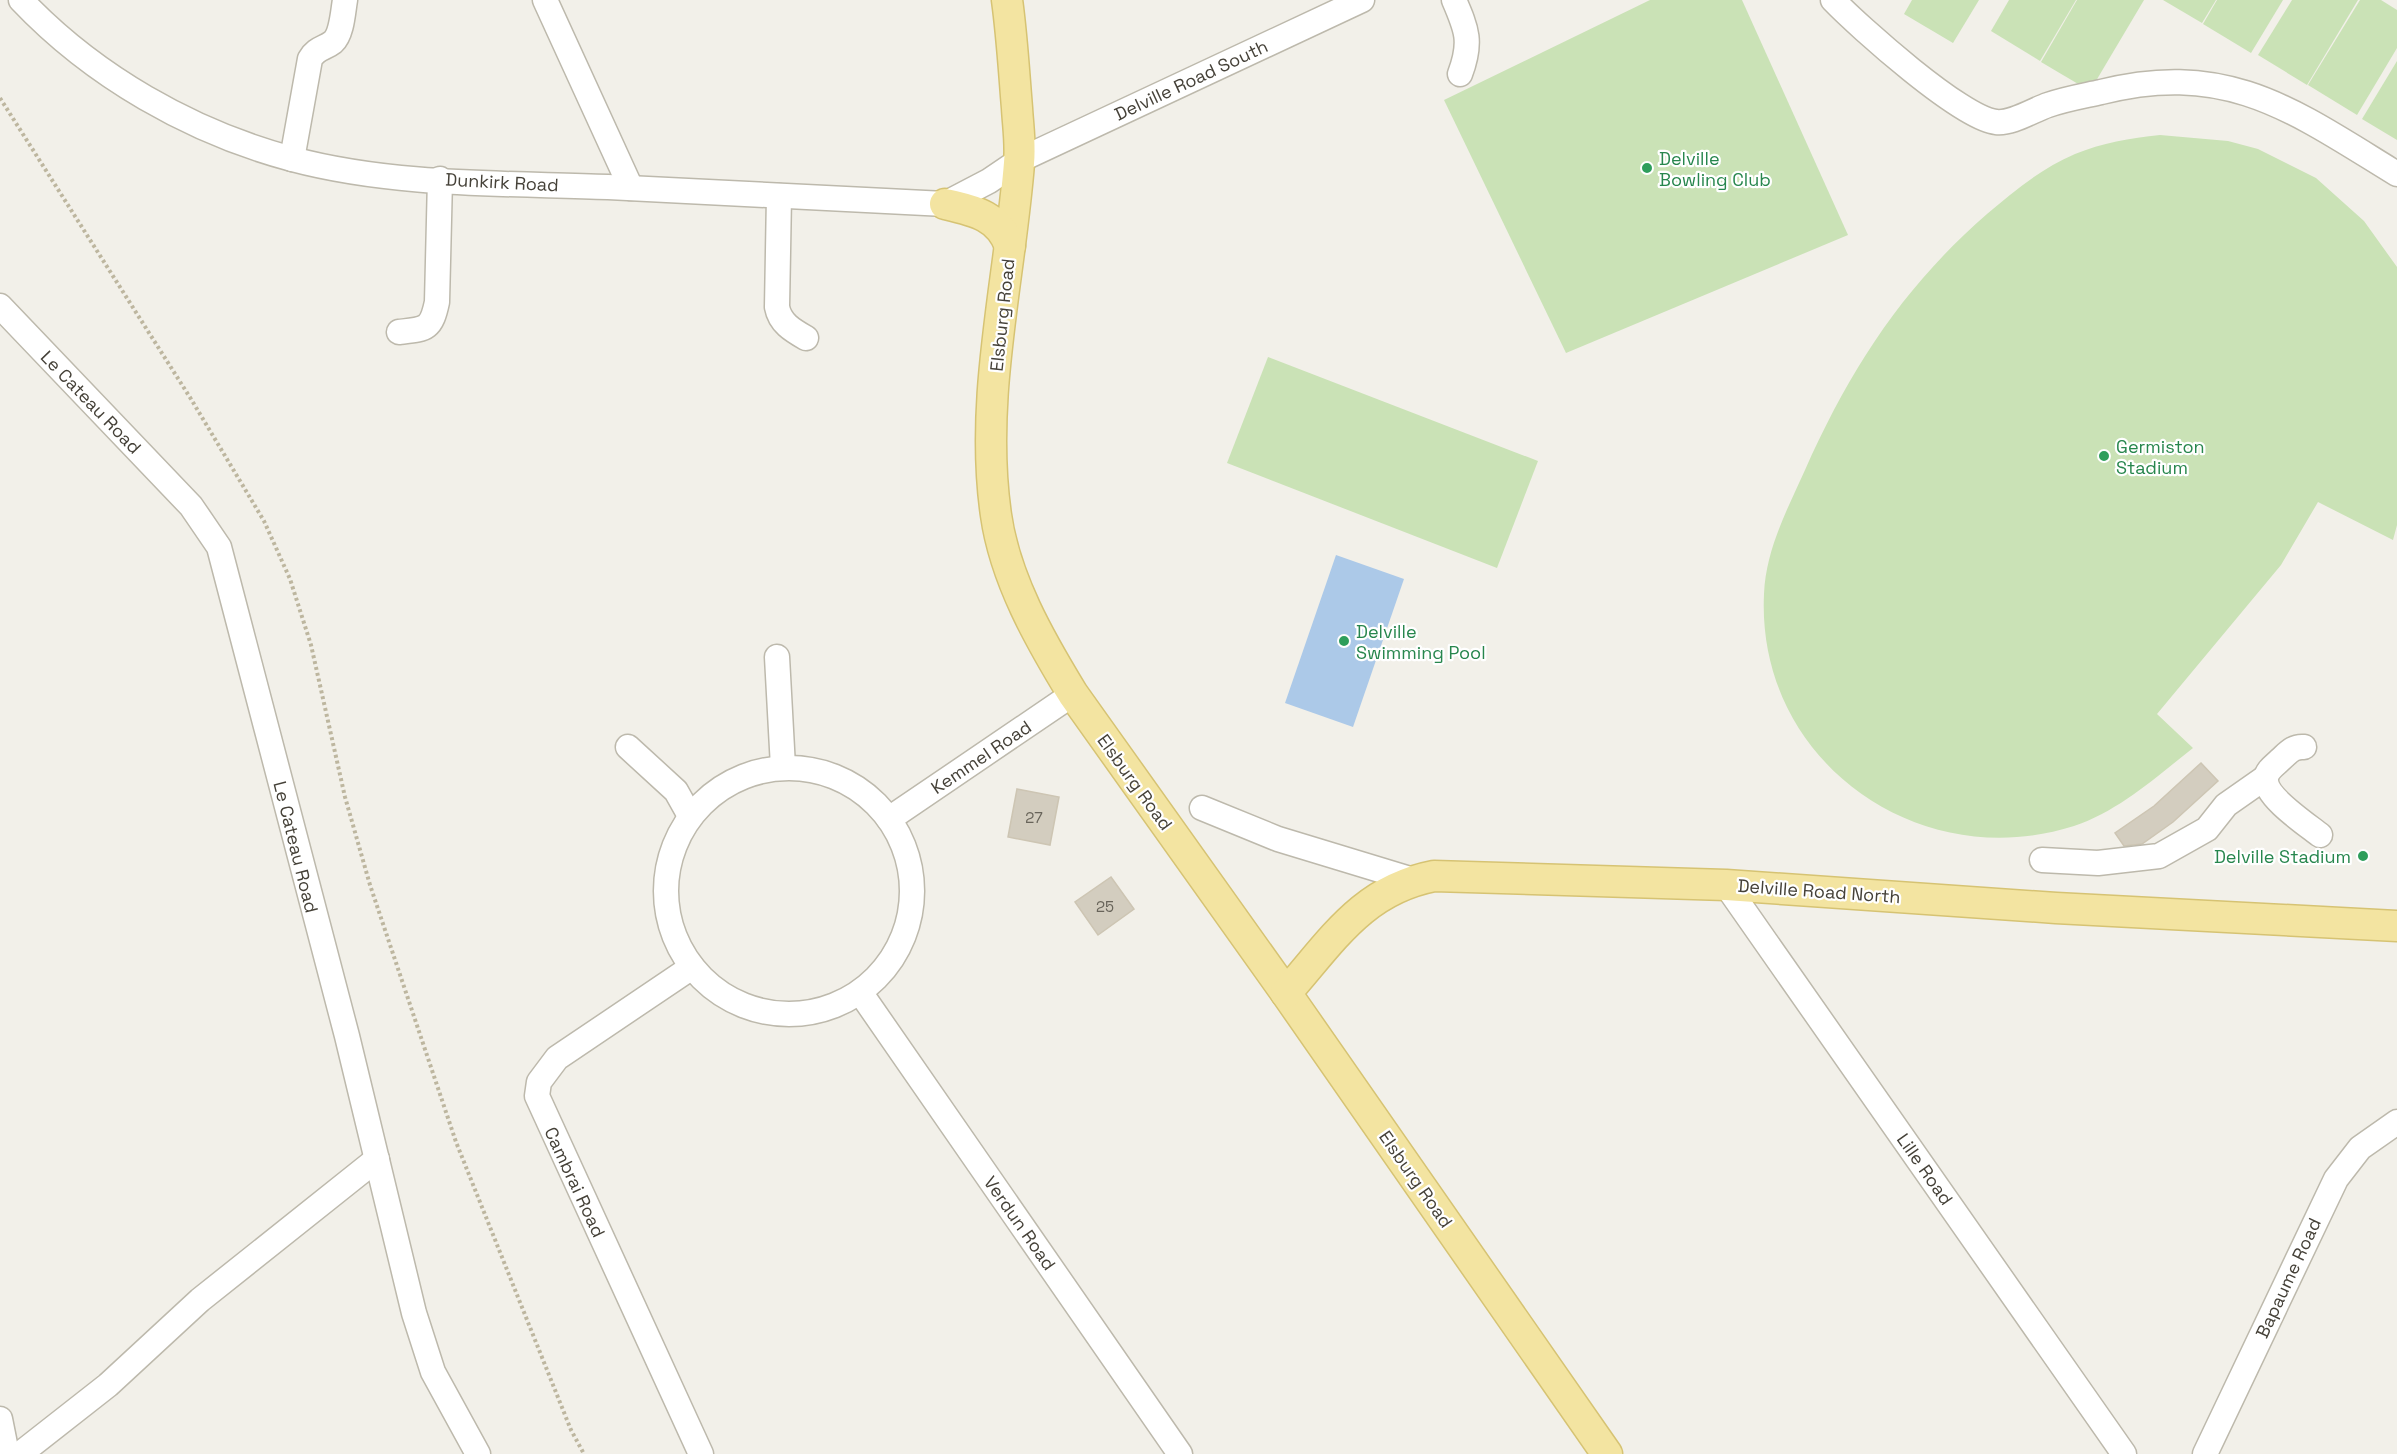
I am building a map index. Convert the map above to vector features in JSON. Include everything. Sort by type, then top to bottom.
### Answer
[{"type":"main road","name":"Elsburg Road","points":[[1007,0],[1012,35],[1020,160],[992,414],[992,482],[996,518],[1017,589],[1051,659],[1072,694],[1286,993],[1607,1454]]},
{"type":"main road","points":[[945,204],[988,216],[1005,233],[1010,246]]},
{"type":"main road","name":"Delville Road North","points":[[1286,993],[1344,925],[1393,887],[1413,880],[1457,875],[1726,885],[2056,908],[2397,926]]},
{"type":"street","name":"Dunkirk Road","points":[[21,0],[75,48],[127,87],[221,135],[292,159],[340,169],[440,179],[945,204]]},
{"type":"street","points":[[292,159],[310,59],[314,51],[330,44],[336,38],[345,0]]},
{"type":"street","points":[[544,0],[631,188]]},
{"type":"street","name":"Delville Road South","points":[[1020,160],[1362,0]]},
{"type":"street","points":[[1454,0],[1469,39],[1460,74]]},
{"type":"street","points":[[1833,0],[1857,25],[1957,104],[1998,123],[2049,104],[2140,83],[2173,81],[2213,84],[2249,92],[2309,120],[2397,174]]},
{"type":"street","points":[[945,204],[989,181],[1020,160]]},
{"type":"street","points":[[399,332],[423,329],[433,319],[437,302],[440,179]]},
{"type":"street","points":[[779,196],[777,307],[779,317],[792,330],[806,338]]},
{"type":"street","name":"Le Cateau Road","points":[[0,306],[186,500],[219,547],[377,1159],[414,1313],[434,1372],[478,1454]]},
{"type":"street","points":[[777,657],[783,767]]},
{"type":"street","name":"Kemmel Road","points":[[889,819],[1072,694]]},
{"type":"street","points":[[628,747],[675,791],[690,816]]},
{"type":"street","points":[[2042,860],[2098,863],[2159,856],[2207,829],[2226,805],[2266,777],[2270,769],[2292,749],[2304,747]]},
{"type":"street","points":[[783,767],[810,769],[836,777],[860,790],[889,819],[906,850],[911,873],[910,918],[892,959],[878,977],[860,992],[840,1003],[818,1011],[795,1014],[771,1013],[727,997],[708,984],[692,967],[677,944],[668,918],[665,891],[670,856],[676,839],[690,816],[708,796],[731,781],[756,771],[783,767]]},
{"type":"street","points":[[2266,777],[2268,787],[2274,796],[2320,835]]},
{"type":"street","points":[[1202,808],[1278,839],[1413,880]]},
{"type":"street","name":"Lille Road","points":[[1726,885],[2124,1454]]},
{"type":"street","name":"Cambrai Road","points":[[692,967],[557,1058],[539,1082],[537,1096],[701,1454]]},
{"type":"street","name":"Verdun Road","points":[[860,992],[1180,1454]]},
{"type":"street","name":"Bapaume Road","points":[[2205,1454],[2336,1179],[2360,1148],[2397,1122]]},
{"type":"street","points":[[20,1454],[108,1385],[201,1300],[377,1159]]},
{"type":"street","points":[[0,1419],[7,1454]]},
{"type":"path","points":[[0,98],[197,409],[264,521],[290,579],[311,645],[345,797],[370,885],[456,1142],[571,1430],[584,1454]]},
{"type":"green space","name":"Delville Bowling Club","points":[[1650,0],[1742,0],[1848,235],[1566,353],[1444,100]]},
{"type":"green space","points":[[1912,0],[1979,0],[1953,43],[1904,14]]},
{"type":"green space","points":[[2009,0],[2076,0],[2040,61],[1991,31]]},
{"type":"green space","points":[[2077,0],[2144,0],[2090,91],[2041,62]]},
{"type":"green space","points":[[2163,0],[2216,0],[2202,23]]},
{"type":"green space","points":[[2217,0],[2283,0],[2251,53],[2203,24]]},
{"type":"green space","points":[[2292,0],[2358,0],[2307,85],[2258,55]]},
{"type":"green space","points":[[2360,0],[2381,0],[2397,10],[2397,48],[2357,115],[2308,85]]},
{"type":"green space","points":[[2397,61],[2397,140],[2362,119]]},
{"type":"green space","name":"Germiston Stadium","points":[[2160,135],[2228,141],[2258,149],[2316,178],[2364,221],[2397,267],[2397,525],[2393,540],[2318,502],[2281,565],[2157,714],[2193,748],[2106,812],[2074,826],[2016,837],[1959,834],[1905,818],[1858,791],[1817,754],[1787,707],[1769,654],[1764,594],[1769,561],[1778,530],[1822,433],[1860,364],[1904,300],[1957,242],[2018,189],[2063,160],[2106,144]]},
{"type":"green space","points":[[1268,357],[1538,461],[1497,568],[1227,463]]},
{"type":"water","name":"Delville Swimming Pool","points":[[1336,555],[1404,579],[1353,727],[1285,703]]},
{"type":"building","points":[[2201,763],[2218,781],[2173,822],[2142,844],[2124,846],[2115,833],[2154,806]]},
{"type":"building","points":[[1017,789],[1059,797],[1050,845],[1008,837]]},
{"type":"building","points":[[1111,877],[1134,909],[1098,935],[1075,902]]},
{"type":"place","name":"Delville Bowling Club","points":[[1647,168]]},
{"type":"place","name":"Germiston Stadium","points":[[2104,456]]},
{"type":"place","name":"Delville Swimming Pool","points":[[1344,641]]},
{"type":"place","name":"Delville Stadium","points":[[2363,856]]}]
